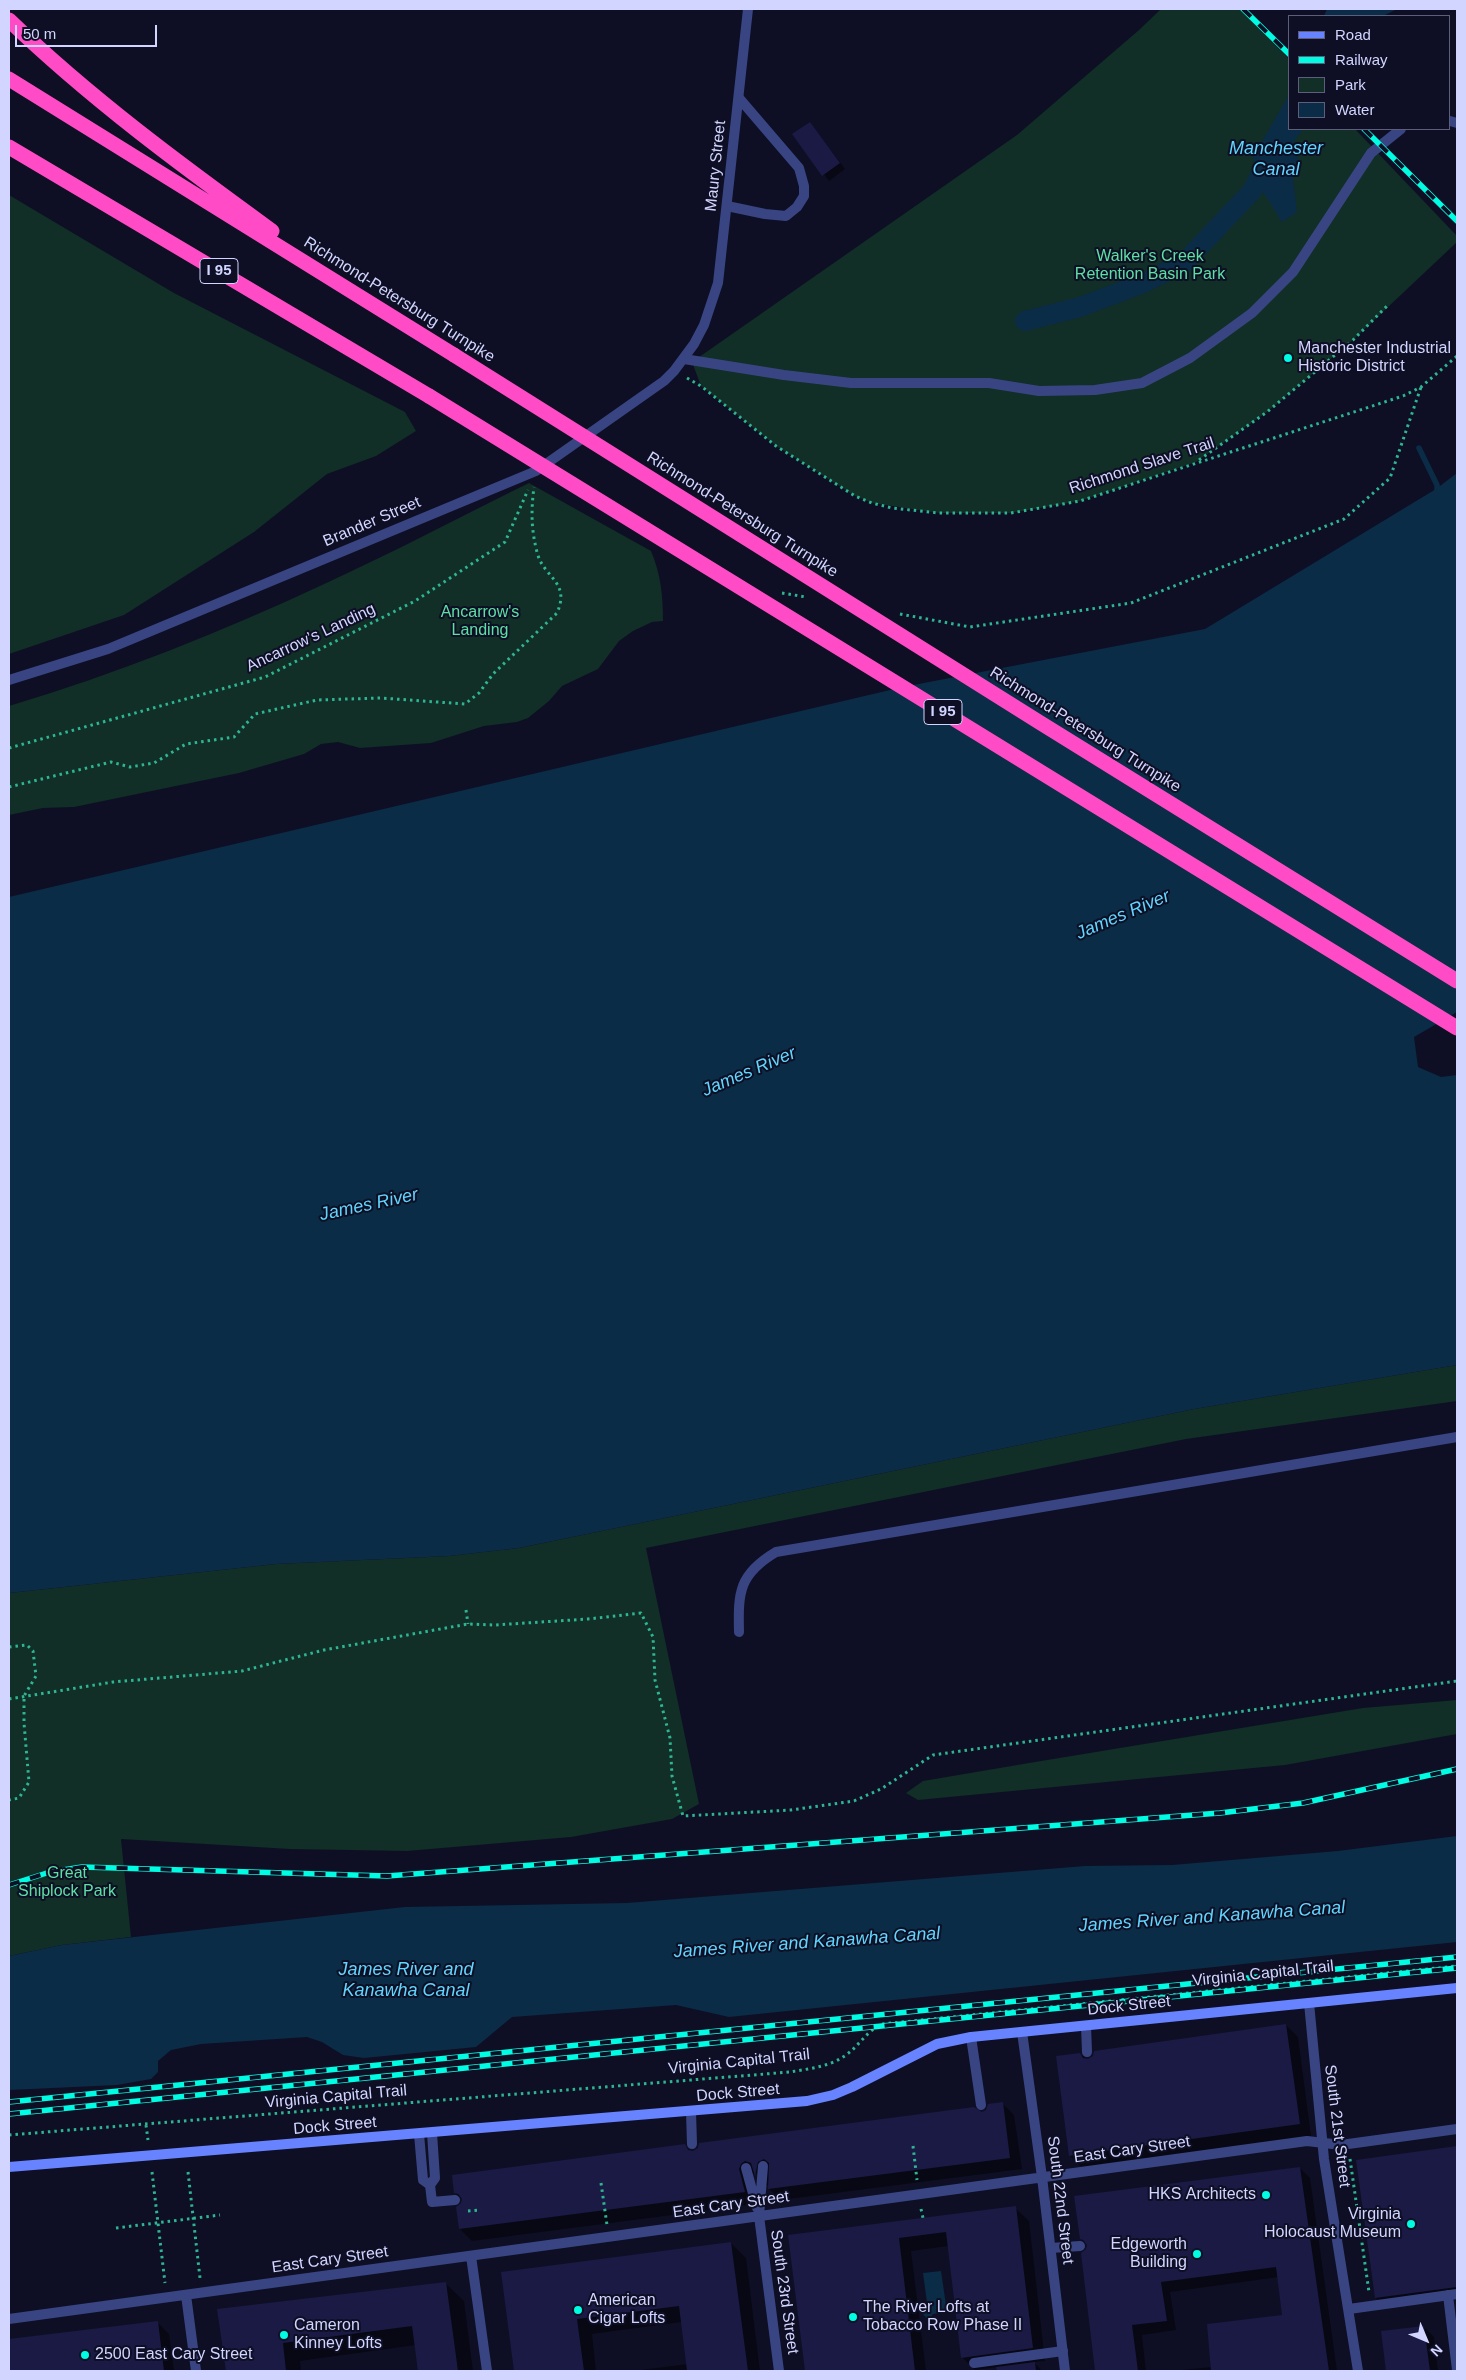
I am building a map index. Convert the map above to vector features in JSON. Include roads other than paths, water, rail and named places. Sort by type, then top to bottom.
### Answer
[{"type":"highway","points":[[9,20],[92,94],[145,137],[371,303]]},
{"type":"highway","name":"Richmond-Petersburg Turnpike","points":[[9,79],[1457,981]]},
{"type":"highway","name":"I 95","points":[[9,147],[429,396],[1457,1028]]},
{"type":"main road","name":"Dock Street","points":[[9,2167],[798,2102],[833,2095],[871,2078],[921,2050],[937,2044],[971,2037],[1457,1988]]},
{"type":"street","name":"Maury Street","points":[[704,325],[718,283],[748,9]]},
{"type":"street","points":[[727,206],[765,214],[786,216],[798,207],[804,196],[804,186],[799,168],[739,98]]},
{"type":"street","points":[[684,359],[784,375],[851,383],[989,383],[1039,391],[1095,390],[1142,383],[1190,358],[1252,313],[1293,272],[1371,154],[1401,130]]},
{"type":"street","name":"Brander Street","points":[[9,680],[108,649],[536,472],[650,392],[674,371],[684,359],[704,325]]},
{"type":"street","points":[[740,1632],[738,1600],[746,1577],[758,1563],[776,1552],[1457,1437]]},
{"type":"street","name":"South 21st Street","points":[[1309,2003],[1323,2143],[1358,2371]]},
{"type":"street","points":[[1086,2026],[1087,2052]]},
{"type":"street","name":"South 22nd Street","points":[[1022,2032],[1066,2371]]},
{"type":"street","points":[[971,2037],[981,2106]]},
{"type":"street","points":[[691,2112],[692,2144]]},
{"type":"street","name":"East Cary Street","points":[[9,2319],[1307,2141],[1341,2145],[1457,2129]]},
{"type":"street","points":[[432,2133],[435,2178],[430,2185],[432,2202],[455,2200]]},
{"type":"street","points":[[419,2134],[423,2180],[430,2185]]},
{"type":"street","points":[[759,2216],[763,2166]]},
{"type":"street","points":[[746,2168],[759,2216]]},
{"type":"street","name":"South 23rd Street","points":[[759,2216],[780,2371]]},
{"type":"street","points":[[1051,2248],[1080,2246]]},
{"type":"street","points":[[471,2256],[486,2371]]},
{"type":"street","points":[[186,2295],[196,2371]]},
{"type":"street","points":[[1350,2309],[1453,2295],[1457,2370]]},
{"type":"street","points":[[974,2363],[1063,2352]]},
{"type":"water","points":[[1327,9],[1397,9],[1385,15],[1324,15]]},
{"type":"water","name":"Manchester Canal","points":[[1288,96],[1288,130],[1302,130],[1294,141],[1298,159],[1293,178],[1297,212],[1282,222],[1260,187],[1253,157]]},
{"type":"water","name":"James River","points":[[1457,473],[1457,1012],[1414,1037],[1418,1067],[1441,1077],[1457,1075],[1457,1365],[1194,1409],[519,1548],[449,1556],[276,1564],[9,1593],[9,897],[903,687],[1205,629],[1436,489]]},
{"type":"water","name":"James River and Kanawha Canal","points":[[1457,1836],[1457,1942],[729,2017],[676,2005],[512,2017],[476,2047],[364,2058],[343,2055],[322,2042],[307,2037],[201,2044],[171,2050],[158,2061],[158,2072],[151,2079],[117,2085],[9,2090],[9,1956],[62,1945],[405,1907],[627,1903],[1085,1866],[1172,1865],[1338,1851]]},
{"type":"water","points":[[941,2271],[947,2312],[933,2314],[928,2320],[923,2314],[928,2310],[923,2273]]},
{"type":"waterway","name":"Manchester Canal","points":[[1025,321],[1080,307],[1141,284],[1184,263],[1252,191],[1288,124]]},
{"type":"waterway","points":[[1419,448],[1437,485],[1437,495]]},
{"type":"railway","points":[[1243,9],[1288,53]]},
{"type":"railway","points":[[1365,130],[1457,221]]},
{"type":"railway","points":[[9,1885],[50,1872],[82,1867],[387,1876],[1220,1813],[1303,1803],[1457,1769]]},
{"type":"railway","points":[[9,2102],[1457,1957]]},
{"type":"railway","points":[[9,2114],[1457,1968]]},
{"type":"place","name":"Manchester Industrial Historic District","points":[[1288,358]]},
{"type":"place","name":"HKS Architects","points":[[1266,2195]]},
{"type":"place","name":"Virginia Holocaust Museum","points":[[1411,2224]]},
{"type":"place","name":"Edgeworth Building","points":[[1197,2254]]},
{"type":"place","name":"American Cigar Lofts","points":[[578,2310]]},
{"type":"place","name":"The River Lofts at Tobacco Row Phase II","points":[[853,2317]]},
{"type":"place","name":"Cameron Kinney Lofts","points":[[284,2335]]},
{"type":"place","name":"2500 East Cary Street","points":[[85,2355]]},
{"type":"park label","name":"Walker's Creek Retention Basin Park","points":[[1150,266]]},
{"type":"park label","name":"Ancarrow's Landing","points":[[480,622]]},
{"type":"park label","name":"Great Shiplock Park","points":[[67,1883]]}]
